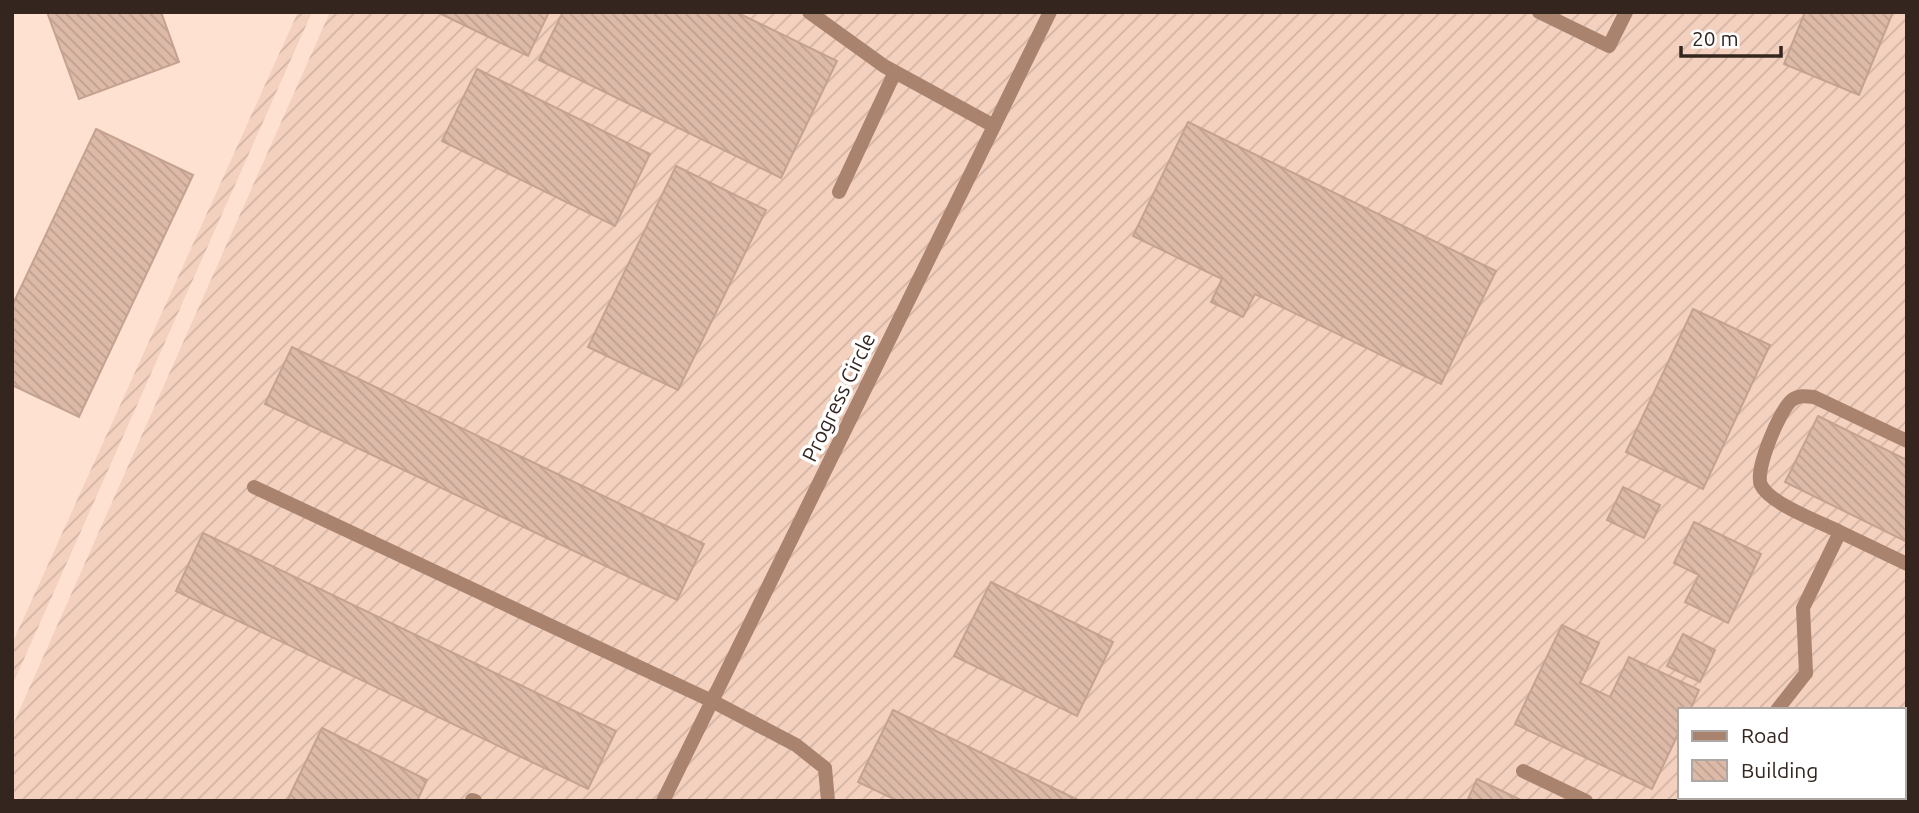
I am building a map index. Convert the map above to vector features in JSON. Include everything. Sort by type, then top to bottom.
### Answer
[{"type":"street","points":[[809,12],[895,72],[994,126]]},
{"type":"street","name":"Progress Circle","points":[[663,801],[1049,12]]},
{"type":"street","points":[[1539,12],[1609,46],[1626,12]]},
{"type":"street","points":[[839,192],[895,72]]},
{"type":"street","points":[[1907,441],[1814,397],[1802,396],[1792,400],[1785,409],[1760,465],[1758,476],[1761,486],[1775,500],[1907,564]]},
{"type":"street","points":[[254,487],[712,701],[796,746],[825,768],[828,801]]},
{"type":"street","points":[[1779,708],[1807,673],[1803,608],[1840,532]]},
{"type":"street","points":[[1523,771],[1586,801]]},
{"type":"shaded area","points":[[298,12],[312,12],[12,686],[12,644]]},
{"type":"shaded area","points":[[330,12],[1907,12],[1907,801],[12,801],[12,727]]},
{"type":"building","points":[[47,12],[161,12],[179,62],[79,99]]},
{"type":"building","points":[[437,12],[549,12],[528,56]]},
{"type":"building","points":[[563,12],[736,12],[837,61],[781,178],[539,60]]},
{"type":"building","points":[[1805,12],[1893,12],[1859,95],[1784,64]]},
{"type":"building","points":[[477,69],[650,154],[615,226],[442,141]]},
{"type":"building","points":[[1188,122],[1496,271],[1441,384],[1255,294],[1243,317],[1211,302],[1222,279],[1133,236]]},
{"type":"building","points":[[96,129],[193,175],[79,417],[12,385],[12,306]]},
{"type":"building","points":[[676,166],[766,210],[678,390],[588,347]]},
{"type":"building","points":[[1693,309],[1770,345],[1703,489],[1626,452]]},
{"type":"building","points":[[292,347],[704,544],[677,600],[265,404]]},
{"type":"building","points":[[1818,416],[1907,460],[1907,542],[1785,482]]},
{"type":"building","points":[[1623,487],[1660,505],[1644,538],[1607,520]]},
{"type":"building","points":[[1694,522],[1761,554],[1728,623],[1685,602],[1699,575],[1674,563]]},
{"type":"building","points":[[203,533],[616,731],[588,789],[176,591]]},
{"type":"building","points":[[991,582],[1113,642],[1077,716],[954,656]]},
{"type":"building","points":[[1562,625],[1599,643],[1580,683],[1610,697],[1629,657],[1699,690],[1691,708],[1678,708],[1678,734],[1652,789],[1515,724]]},
{"type":"building","points":[[1683,634],[1715,650],[1700,682],[1667,666]]},
{"type":"building","points":[[893,710],[1080,801],[898,801],[858,782]]},
{"type":"building","points":[[322,728],[427,780],[417,801],[287,801]]},
{"type":"building","points":[[1477,779],[1523,801],[1467,801]]}]
